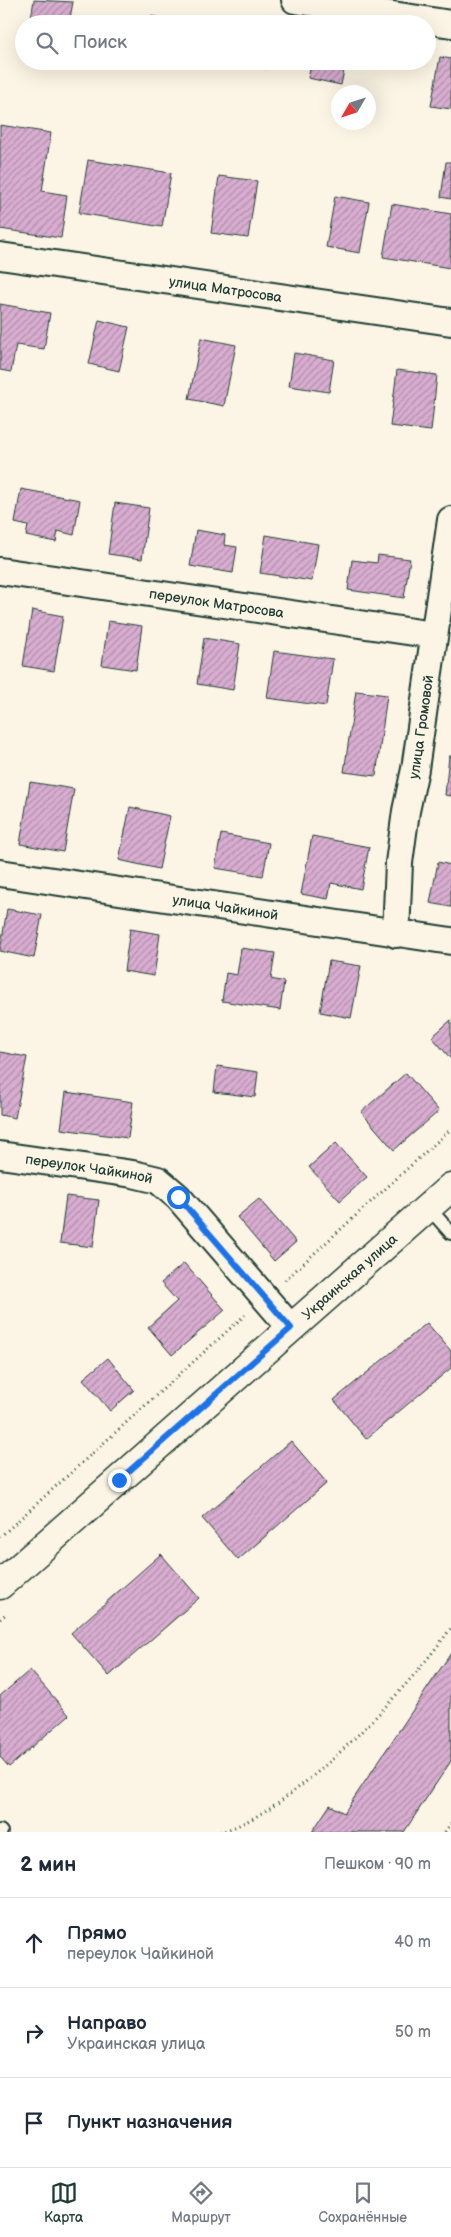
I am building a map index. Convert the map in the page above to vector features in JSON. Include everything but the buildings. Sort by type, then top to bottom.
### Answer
[{"type":"main road","name":"Украинская улица","points":[[0,1584],[451,1187]]},
{"type":"street","points":[[295,0],[392,15]]},
{"type":"street","points":[[436,22],[451,24]]},
{"type":"street","name":"улица Матросова","points":[[0,256],[451,322]]},
{"type":"street","name":"улица Громовой","points":[[396,934],[398,863],[415,770],[451,520]]},
{"type":"street","name":"переулок Матросова","points":[[0,570],[434,635]]},
{"type":"street","name":"улица Чайкиной","points":[[0,873],[451,941]]},
{"type":"street","name":"переулок Чайкиной","points":[[0,1154],[133,1174],[158,1180],[178,1197],[291,1328]]},
{"type":"lane","points":[[428,1207],[451,1233]]},
{"type":"path","points":[[284,1281],[451,1129]]},
{"type":"path","points":[[0,1536],[248,1313]]},
{"type":"path","points":[[220,1832],[233,1828],[276,1805],[330,1760],[389,1702],[451,1628]]},
{"type":"path","points":[[445,1832],[451,1823]]},
{"type":"route","points":[[119,1480],[291,1328],[178,1197]]}]
